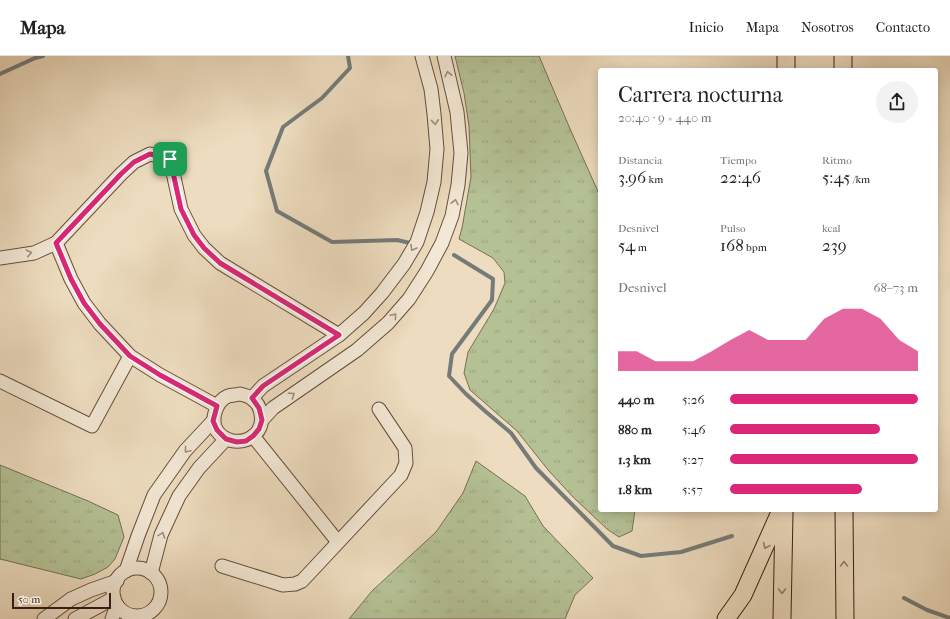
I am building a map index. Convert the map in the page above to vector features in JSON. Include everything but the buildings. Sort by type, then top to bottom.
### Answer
[{"type":"main road","points":[[786,56],[786,68]]},
{"type":"main road","points":[[843,56],[843,68]]},
{"type":"main road","points":[[726,619],[743,595],[781,512]]},
{"type":"main road","points":[[782,512],[782,619]]},
{"type":"main road","points":[[844,512],[845,611],[854,619]]},
{"type":"street","points":[[252,398],[263,386],[339,335],[364,313],[404,264],[417,242],[427,212],[434,182],[437,150],[431,89],[422,56]]},
{"type":"street","points":[[213,421],[217,430],[226,439],[237,442],[246,441],[259,429],[262,420],[273,408],[357,350],[388,323],[409,299],[427,271],[442,243],[452,216],[458,185],[461,153],[457,112],[444,56]]},
{"type":"street","points":[[0,258],[34,253],[56,243],[121,174],[134,162],[150,154],[170,159],[181,209],[194,235],[204,248],[220,263],[339,335]]},
{"type":"street","points":[[56,243],[71,279],[84,303],[100,324],[130,356],[160,375],[217,406]]},
{"type":"street","points":[[0,381],[92,426],[130,356]]},
{"type":"street","points":[[44,619],[71,599],[116,581],[126,571],[154,495],[185,451],[213,421],[217,406],[227,397],[240,394],[252,398],[259,408],[262,420]]},
{"type":"street","points":[[222,566],[283,585],[295,584],[302,581],[401,475],[406,463],[405,448],[379,408]]},
{"type":"street","points":[[253,436],[338,542]]},
{"type":"street","points":[[151,573],[162,535],[179,496],[199,468],[226,439]]},
{"type":"street","points":[[115,602],[124,612],[135,616],[145,617],[160,601],[161,590],[158,580],[151,573],[139,568],[126,571]]},
{"type":"street","points":[[112,619],[115,602],[114,589],[116,581]]},
{"type":"street","points":[[82,618],[115,602]]},
{"type":"green space","points":[[455,56],[539,56],[598,192],[598,512],[635,512],[632,531],[619,537],[607,529],[573,497],[549,471],[517,431],[470,390],[464,373],[468,352],[494,309],[505,283],[504,272],[493,258],[459,239],[471,177],[469,126],[464,93]]},
{"type":"green space","points":[[476,461],[525,496],[543,526],[593,578],[575,595],[565,619],[349,619],[372,591],[436,532],[463,493]]},
{"type":"green space","points":[[0,465],[118,515],[124,537],[115,559],[108,567],[81,579],[0,559]]},
{"type":"waterway","points":[[0,74],[35,58],[43,56]]},
{"type":"waterway","points":[[348,56],[350,68],[322,98],[283,127],[266,171],[277,211],[332,242],[397,240],[410,243]]},
{"type":"waterway","points":[[454,255],[493,279],[492,300],[452,354],[449,376],[466,394],[511,433],[536,468],[613,546],[641,556],[681,552],[732,536]]},
{"type":"waterway","points":[[904,598],[927,610],[950,618]]},
{"type":"tunnel","points":[[137,619],[140,616]]},
{"type":"route","points":[[150,154],[170,159],[181,209],[194,235],[204,248],[220,263],[339,335],[263,386],[252,398],[259,408],[262,420],[259,429],[246,441],[237,442],[226,439],[217,430],[213,421],[217,406],[160,375],[130,356],[100,324],[84,303],[71,279],[56,243],[134,162],[150,154]]}]
